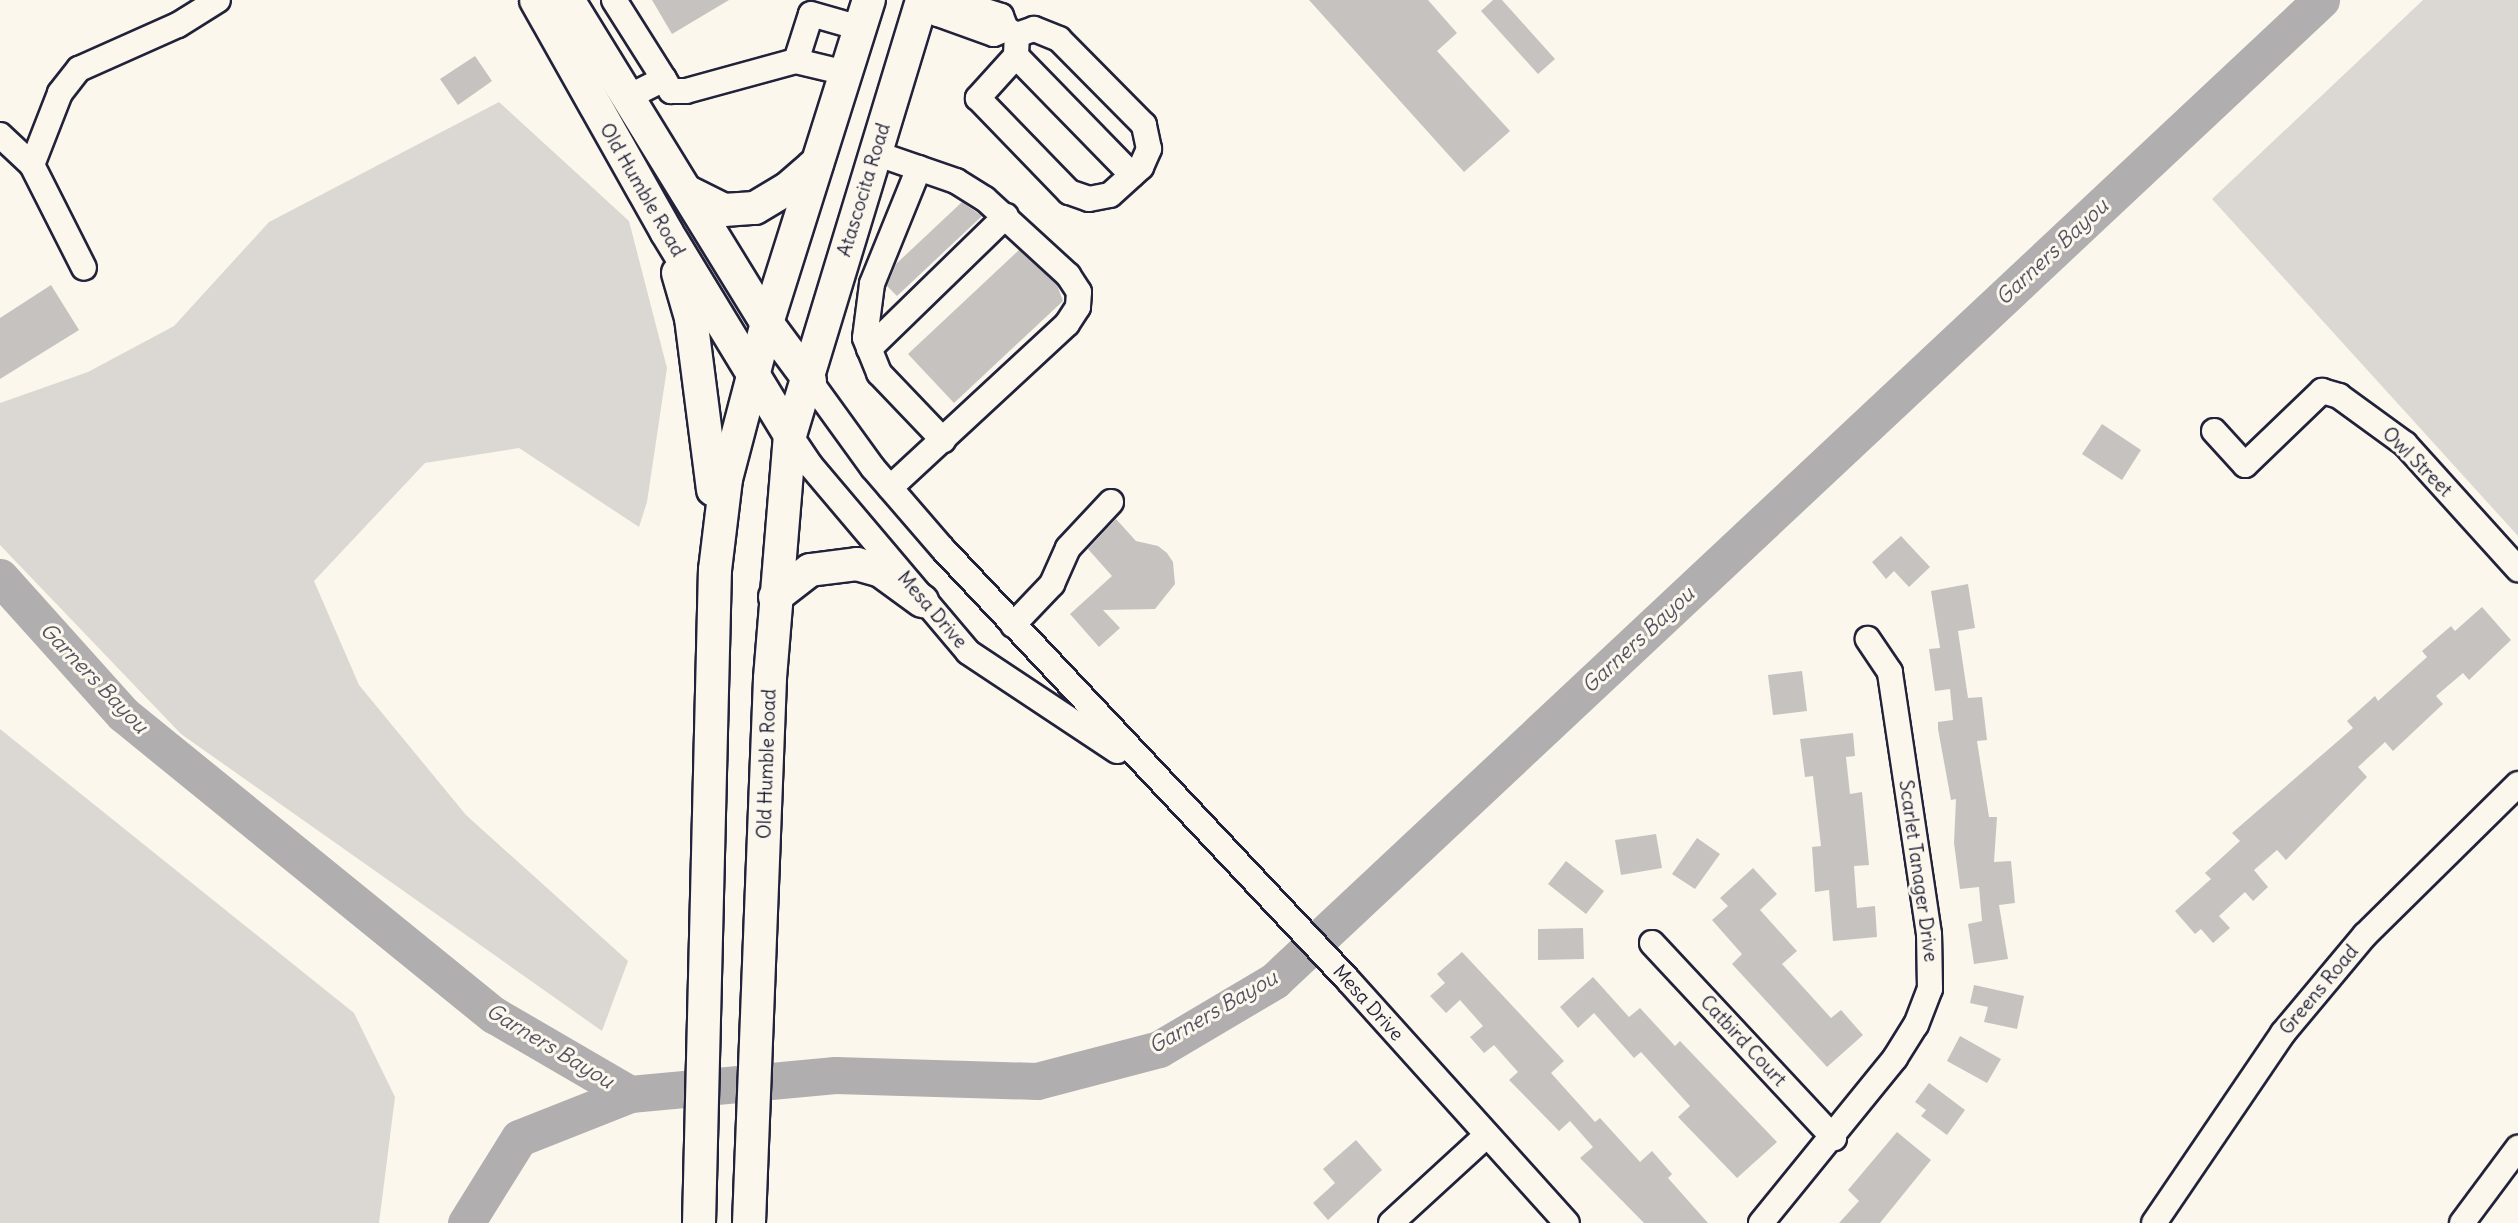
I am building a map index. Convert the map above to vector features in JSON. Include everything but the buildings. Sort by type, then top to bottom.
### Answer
[{"type":"main road","name":"Old Humble Road","points":[[536,0],[752,378]]},
{"type":"main road","name":"Old Humble Road","points":[[568,0],[766,323],[810,381],[790,435],[775,597],[749,1223]]},
{"type":"main road","name":"Atascocita Road","points":[[810,381],[847,246],[923,0]]},
{"type":"main road","points":[[717,558],[726,479],[766,323],[865,14]]},
{"type":"main road","points":[[683,188],[709,206],[740,211],[755,208],[788,189],[818,162]]},
{"type":"main road","points":[[666,231],[691,318],[711,446],[717,558],[699,1223]]},
{"type":"main road","name":"Mesa Drive","points":[[752,378],[790,435]]},
{"type":"main road","points":[[775,597],[810,570],[857,564],[881,571],[922,601]]},
{"type":"street","points":[[32,165],[60,93],[79,69],[178,25],[218,0]]},
{"type":"street","points":[[614,0],[671,91],[686,91],[796,61],[846,74]]},
{"type":"street","points":[[923,0],[938,13],[1013,40]]},
{"type":"street","points":[[951,0],[1001,16],[1013,40],[1132,176]]},
{"type":"street","points":[[796,61],[811,14],[865,14]]},
{"type":"street","points":[[1034,29],[1059,39],[1144,125],[1149,149],[1132,176],[1110,195],[1089,199],[1069,192],[978,98],[1013,40],[1034,29]]},
{"type":"street","points":[[628,97],[664,79]]},
{"type":"street","points":[[0,135],[32,165],[84,268]]},
{"type":"street","points":[[876,153],[956,181],[1006,216],[1068,275],[1079,292],[1078,306],[1067,324],[890,488]]},
{"type":"street","points":[[919,169],[872,284],[866,338],[879,373],[943,440]]},
{"type":"street","points":[[869,349],[1006,216]]},
{"type":"street","points":[[847,246],[884,255]]},
{"type":"street","name":"Mesa Drive","points":[[810,381],[890,488],[1013,625],[1348,980],[1567,1223]]},
{"type":"street","name":"Owl Street","points":[[2214,430],[2245,465],[2322,391],[2339,396],[2405,444],[2518,569]]},
{"type":"street","name":"Mesa Drive","points":[[790,435],[922,601],[968,652],[1166,785]]},
{"type":"street","points":[[1013,625],[1052,584],[1068,548],[1111,502]]},
{"type":"street","name":"Scarlet Tanager Drive","points":[[1761,1223],[1834,1138],[1916,1025],[1930,989],[1933,963],[1890,673],[1868,639]]},
{"type":"street","name":"Greens Road","points":[[2154,1223],[2291,1023],[2365,935],[2518,784]]},
{"type":"street","name":"Catbird Court","points":[[1652,943],[1834,1138]]},
{"type":"street","points":[[1391,1223],[1487,1135]]},
{"type":"street","points":[[2462,1223],[2518,1148]]},
{"type":"shaded area","points":[[2423,0],[2518,0],[2518,536],[2212,199]]},
{"type":"shaded area","points":[[499,102],[629,221],[667,368],[647,502],[639,527],[519,448],[425,463],[314,581],[359,685],[466,815],[628,961],[602,1031],[181,734],[0,545],[0,403],[88,372],[174,326],[269,222]]},
{"type":"shaded area","points":[[0,729],[354,1013],[395,1097],[379,1223],[0,1223]]},
{"type":"waterway","name":"Garners Bayou","points":[[0,577],[123,714],[494,1015],[630,1094],[835,1075],[1037,1081],[1159,1049],[1274,981],[2321,0]]},
{"type":"waterway","points":[[466,1223],[519,1138],[630,1094]]}]
